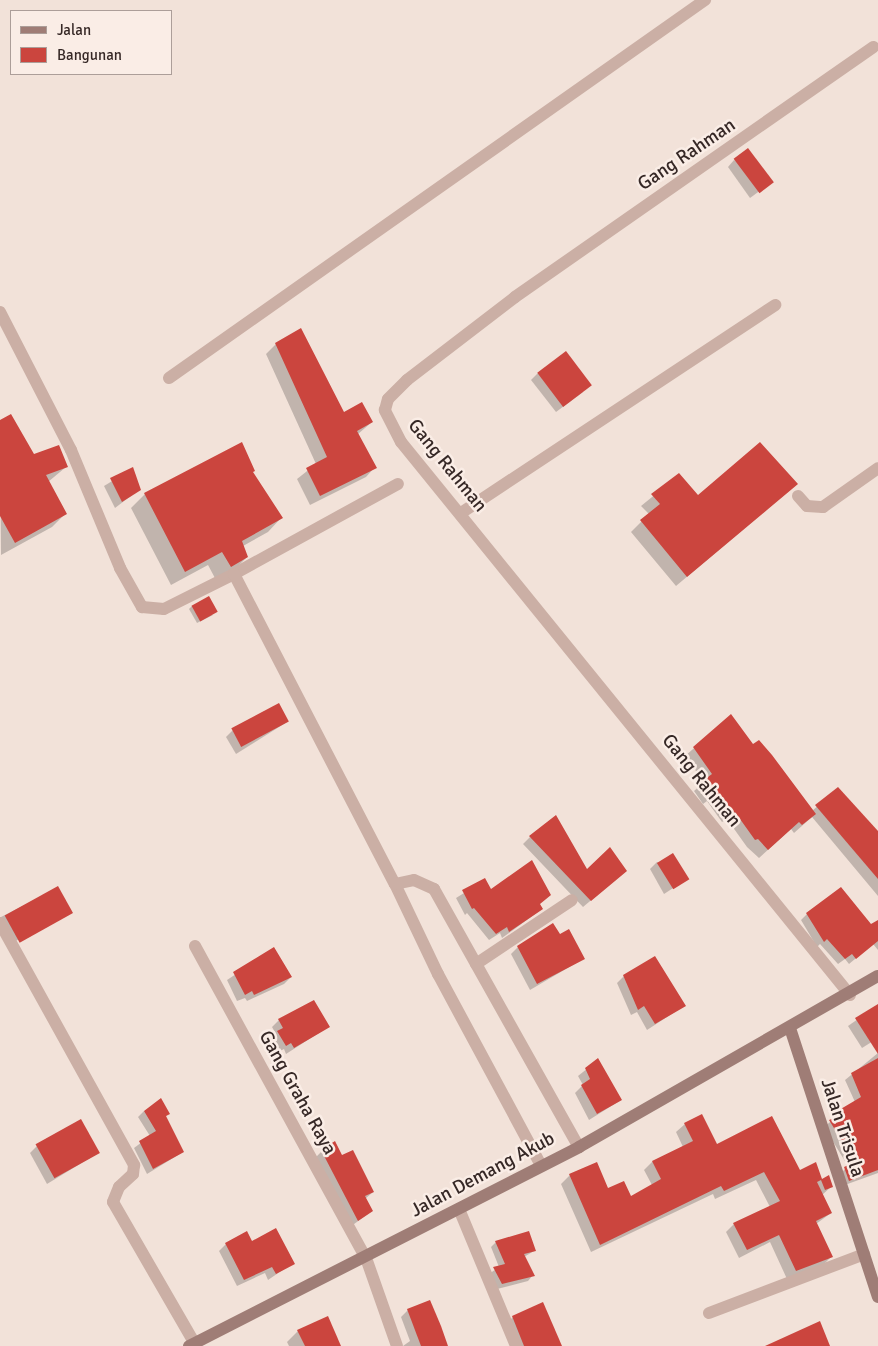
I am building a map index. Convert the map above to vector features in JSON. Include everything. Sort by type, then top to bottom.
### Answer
[{"type":"street","points":[[169,378],[705,0]]},
{"type":"street","name":"Gang Rahman","points":[[850,995],[461,513],[401,442],[385,410],[395,391],[515,297],[873,47]]},
{"type":"street","points":[[461,513],[774,305]]},
{"type":"street","points":[[0,312],[71,450],[136,601],[150,610],[164,609],[234,574],[398,484]]},
{"type":"street","points":[[798,496],[807,506],[823,507],[878,468]]},
{"type":"street","points":[[234,574],[395,884],[438,974],[541,1165]]},
{"type":"street","points":[[395,884],[414,880],[434,889],[579,1147]]},
{"type":"street","points":[[476,964],[572,900]]},
{"type":"street","points":[[0,923],[134,1165],[133,1174],[119,1187],[114,1202],[193,1345]]},
{"type":"street","name":"Gang Graha Raya","points":[[195,946],[366,1258],[397,1346]]},
{"type":"street","name":"Jalan Demang Akub","points":[[193,1345],[366,1258],[541,1165],[579,1147],[850,995],[878,976]]},
{"type":"street","name":"Jalan Trisula","points":[[790,1028],[878,1297]]},
{"type":"street","points":[[459,1209],[516,1346]]},
{"type":"street","points":[[709,1313],[864,1254]]},
{"type":"building","points":[[748,148],[774,182],[760,193],[734,159]]},
{"type":"building","points":[[301,328],[344,412],[362,402],[373,422],[357,431],[377,468],[320,496],[306,468],[327,457],[275,343]]},
{"type":"building","points":[[566,351],[592,385],[563,407],[537,373]]},
{"type":"building","points":[[11,414],[34,454],[59,445],[68,467],[46,475],[67,514],[15,543],[0,516],[0,420]]},
{"type":"building","points":[[242,442],[255,471],[253,472],[283,518],[242,541],[248,557],[231,567],[222,552],[185,572],[144,493]]},
{"type":"building","points":[[760,442],[798,484],[687,577],[640,520],[660,504],[651,494],[679,473],[698,495]]},
{"type":"building","points":[[133,467],[141,490],[122,502],[110,478]]},
{"type":"building","points":[[209,596],[218,612],[200,621],[192,606]]},
{"type":"building","points":[[279,703],[289,722],[241,747],[231,728]]},
{"type":"building","points":[[731,714],[753,744],[759,740],[772,755],[816,814],[802,825],[799,822],[768,850],[758,839],[755,840],[735,812],[730,815],[715,794],[712,797],[701,782],[712,774],[693,747]]},
{"type":"building","points":[[838,787],[878,831],[878,879],[815,805]]},
{"type":"building","points":[[556,815],[587,869],[610,847],[627,871],[591,901],[529,836]]},
{"type":"building","points":[[673,853],[689,879],[673,889],[657,863]]},
{"type":"building","points":[[532,860],[551,895],[540,904],[543,909],[509,932],[507,927],[496,934],[474,908],[472,909],[462,890],[485,878],[491,889]]},
{"type":"building","points":[[58,886],[73,913],[20,943],[5,916]]},
{"type":"building","points":[[841,887],[871,924],[878,920],[878,941],[856,959],[852,954],[845,959],[827,939],[824,942],[806,913]]},
{"type":"building","points":[[553,923],[560,934],[569,929],[585,959],[537,984],[517,946]]},
{"type":"building","points":[[274,947],[292,977],[254,995],[252,991],[245,995],[233,972]]},
{"type":"building","points":[[655,956],[686,1006],[655,1024],[644,1006],[638,1010],[623,975]]},
{"type":"building","points":[[314,1000],[330,1027],[294,1048],[291,1043],[286,1046],[277,1031],[283,1028],[278,1019]]},
{"type":"building","points":[[878,1004],[878,1054],[855,1018]]},
{"type":"building","points":[[598,1058],[622,1100],[597,1114],[581,1085],[590,1079],[585,1068]]},
{"type":"building","points":[[878,1058],[878,1170],[849,1181],[844,1167],[855,1162],[829,1120],[842,1115],[839,1110],[861,1097],[851,1073]]},
{"type":"building","points":[[161,1098],[170,1114],[166,1116],[184,1152],[153,1169],[139,1141],[156,1131],[144,1111]]},
{"type":"building","points":[[702,1114],[717,1144],[772,1116],[800,1170],[816,1162],[822,1179],[829,1175],[833,1187],[825,1190],[821,1180],[817,1182],[832,1213],[816,1221],[833,1257],[796,1271],[779,1235],[747,1250],[733,1223],[780,1201],[764,1172],[724,1191],[721,1186],[600,1245],[569,1174],[597,1162],[608,1188],[624,1181],[631,1196],[661,1179],[652,1161],[693,1141],[684,1123]]},
{"type":"building","points":[[81,1119],[100,1153],[54,1178],[36,1144]]},
{"type":"building","points":[[335,1141],[342,1155],[353,1150],[374,1192],[365,1196],[373,1211],[358,1221],[321,1150]]},
{"type":"building","points":[[276,1228],[295,1264],[276,1274],[272,1267],[244,1280],[225,1243],[247,1231],[252,1241]]},
{"type":"building","points":[[529,1231],[536,1251],[524,1254],[535,1276],[502,1284],[493,1267],[505,1264],[495,1241]]},
{"type":"building","points":[[430,1300],[448,1346],[421,1346],[407,1309]]},
{"type":"building","points":[[543,1302],[562,1346],[524,1346],[512,1316]]},
{"type":"building","points":[[328,1316],[341,1346],[305,1346],[297,1330]]},
{"type":"building","points":[[820,1321],[830,1346],[765,1346]]}]
